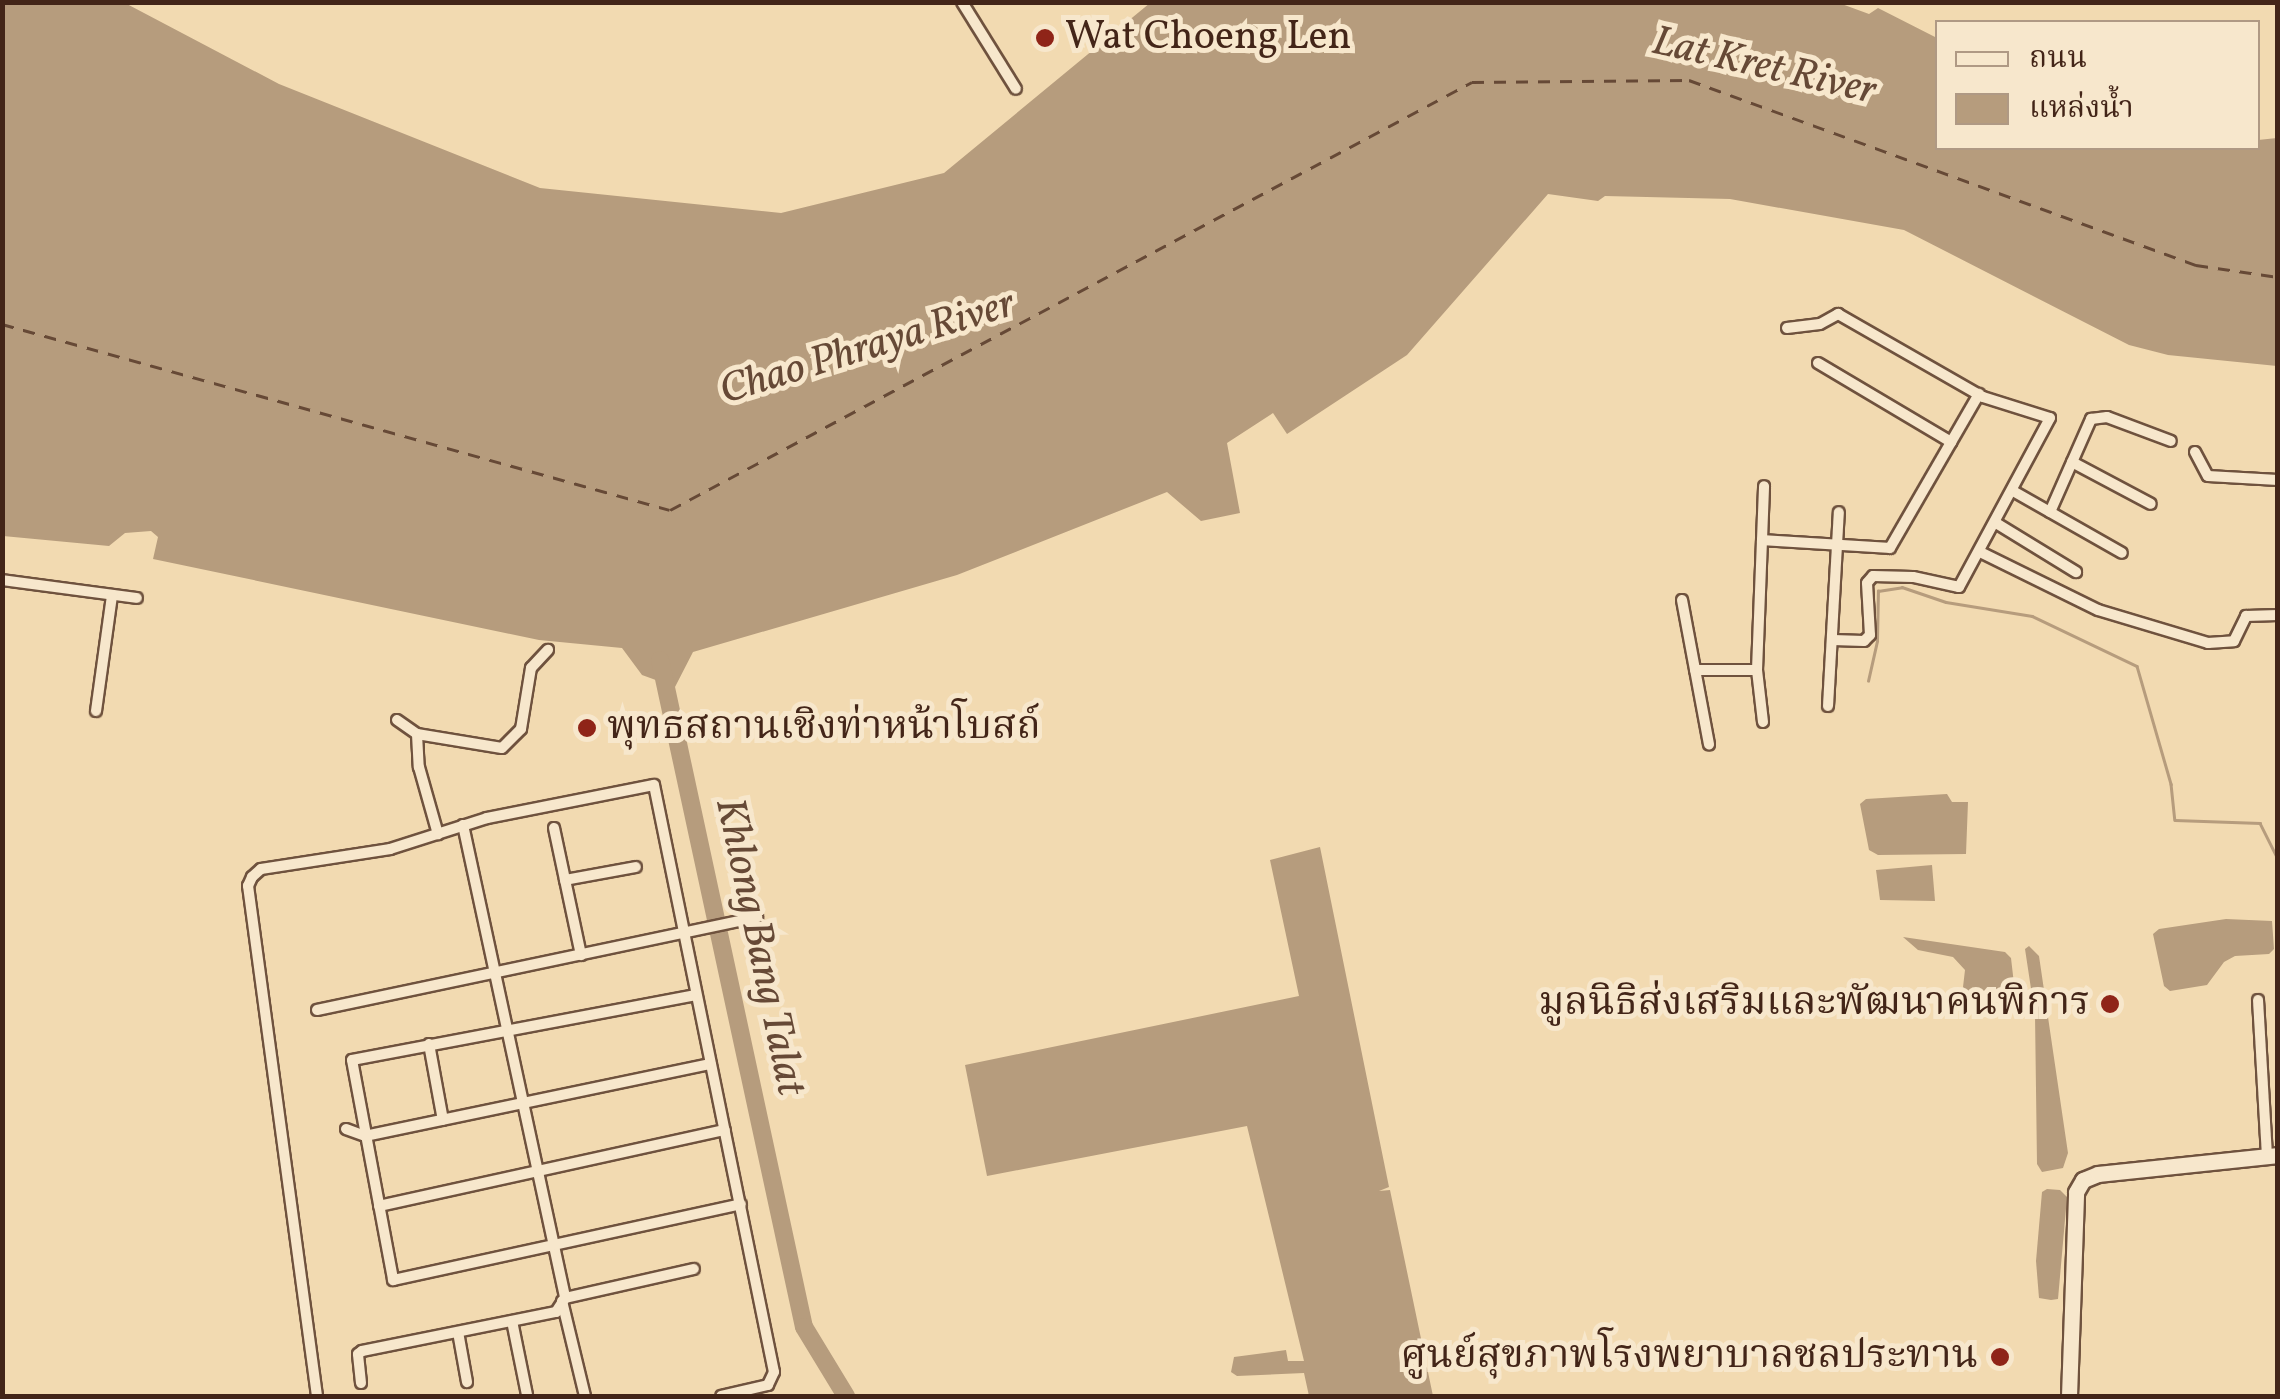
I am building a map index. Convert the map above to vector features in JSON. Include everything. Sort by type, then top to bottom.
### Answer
[{"type":"street","points":[[962,2],[1016,89]]},
{"type":"street","points":[[1788,328],[1820,324],[1838,314],[1978,394],[2050,418]]},
{"type":"street","points":[[1818,362],[1950,442]]},
{"type":"street","points":[[1762,540],[1890,548],[1978,394]]},
{"type":"street","points":[[1833,640],[1864,641],[1870,635],[1870,578],[1912,576],[1955,588],[1980,552],[2050,418],[2062,411]]},
{"type":"street","points":[[2050,512],[2091,419],[2107,417],[2171,441]]},
{"type":"street","points":[[2194,452],[2208,476],[2278,480]]},
{"type":"street","points":[[2072,462],[2151,504]]},
{"type":"street","points":[[1763,722],[1757,670],[1764,486]]},
{"type":"street","points":[[2013,491],[2122,553]]},
{"type":"street","points":[[1828,706],[1839,512]]},
{"type":"street","points":[[1996,523],[2076,572]]},
{"type":"street","points":[[1980,552],[2098,610],[2208,643],[2234,641],[2246,616],[2278,615]]},
{"type":"street","points":[[2,580],[137,598]]},
{"type":"street","points":[[96,711],[112,595]]},
{"type":"street","points":[[1682,600],[1709,744]]},
{"type":"street","points":[[397,720],[417,734],[491,749],[512,742],[521,729],[530,668],[548,650]]},
{"type":"street","points":[[1695,670],[1757,670]]},
{"type":"street","points":[[417,734],[418,768],[438,834]]},
{"type":"street","points":[[317,1396],[248,886],[261,869],[390,849],[463,825],[654,785],[774,1372],[768,1385],[721,1396]]},
{"type":"street","points":[[463,825],[585,1396]]},
{"type":"street","points":[[554,828],[581,955]]},
{"type":"street","points":[[565,880],[636,867]]},
{"type":"street","points":[[317,1010],[757,917]]},
{"type":"street","points":[[696,994],[352,1060],[394,1281],[741,1204]]},
{"type":"street","points":[[2069,1396],[2076,1192],[2083,1180],[2098,1174],[2272,1155],[2258,1000]]},
{"type":"street","points":[[430,1044],[443,1120]]},
{"type":"street","points":[[346,1129],[365,1136],[711,1064]]},
{"type":"street","points":[[379,1206],[725,1130]]},
{"type":"street","points":[[361,1383],[359,1352],[556,1312],[564,1300],[694,1269]]},
{"type":"street","points":[[512,1321],[527,1395]]},
{"type":"street","points":[[458,1332],[467,1382]]},
{"type":"water","points":[[3,3],[125,3],[279,84],[540,188],[781,213],[944,173],[1150,3],[1839,3],[1869,14],[1878,8],[1935,37],[1935,150],[2260,150],[2260,140],[2277,138],[2277,366],[2168,355],[2129,345],[1904,230],[1730,199],[1605,196],[1598,201],[1548,194],[1407,355],[1287,434],[1273,413],[1227,443],[1240,513],[1201,521],[1167,492],[957,575],[693,652],[675,687],[642,675],[622,648],[539,640],[153,559],[158,537],[151,531],[125,533],[109,546],[3,536]]},
{"type":"water","points":[[1947,794],[1952,802],[1968,802],[1966,854],[1878,855],[1869,850],[1860,804],[1866,799]]},
{"type":"water","points":[[1320,847],[1389,1187],[1379,1191],[1390,1190],[1433,1396],[1309,1396],[1304,1373],[1237,1376],[1231,1372],[1234,1357],[1286,1350],[1288,1361],[1304,1361],[1247,1126],[987,1176],[965,1065],[1299,996],[1270,860]]},
{"type":"water","points":[[1932,865],[1935,901],[1880,900],[1876,870]]},
{"type":"water","points":[[2226,919],[2272,921],[2274,949],[2269,954],[2235,956],[2224,962],[2207,985],[2170,991],[2164,986],[2153,934],[2159,929]]},
{"type":"water","points":[[1903,937],[2005,952],[2011,958],[2014,984],[2007,998],[1972,1001],[1963,987],[1965,970],[1953,957],[1918,950]]},
{"type":"water","points":[[2029,946],[2039,956],[2068,1153],[2063,1168],[2042,1172],[2037,1164],[2035,1015],[2025,949]]},
{"type":"water","points":[[2060,1190],[2067,1197],[2058,1299],[2051,1300],[2039,1298],[2036,1261],[2042,1192]]},
{"type":"waterway","points":[[1868,681],[1877,641],[1878,591],[1902,587],[1946,602],[2032,616],[2137,666],[2171,784],[2175,820],[2260,823],[2278,859]]},
{"type":"waterway","name":"Khlong Bang Talat","points":[[660,660],[804,1327],[846,1396]]},
{"type":"ferry route","points":[[2,324],[670,510],[1472,82],[1689,80],[2196,265],[2278,277]]},
{"type":"place","name":"Wat Choeng Len","points":[[1045,38]]},
{"type":"place","name":"พุทธสถานเชิงท่าหน้าโบสถ์","points":[[587,728]]},
{"type":"place","name":"มูลนิธิส่งเสริมและพัฒนาคนพิการ","points":[[2110,1004]]},
{"type":"place","name":"ศูนย์สุขภาพโรงพยาบาลชลประทาน","points":[[2000,1357]]},
{"type":"water label","name":"Lat Kret River","points":[[1764,68]]},
{"type":"water label","name":"Chao Phraya River","points":[[868,349]]}]
